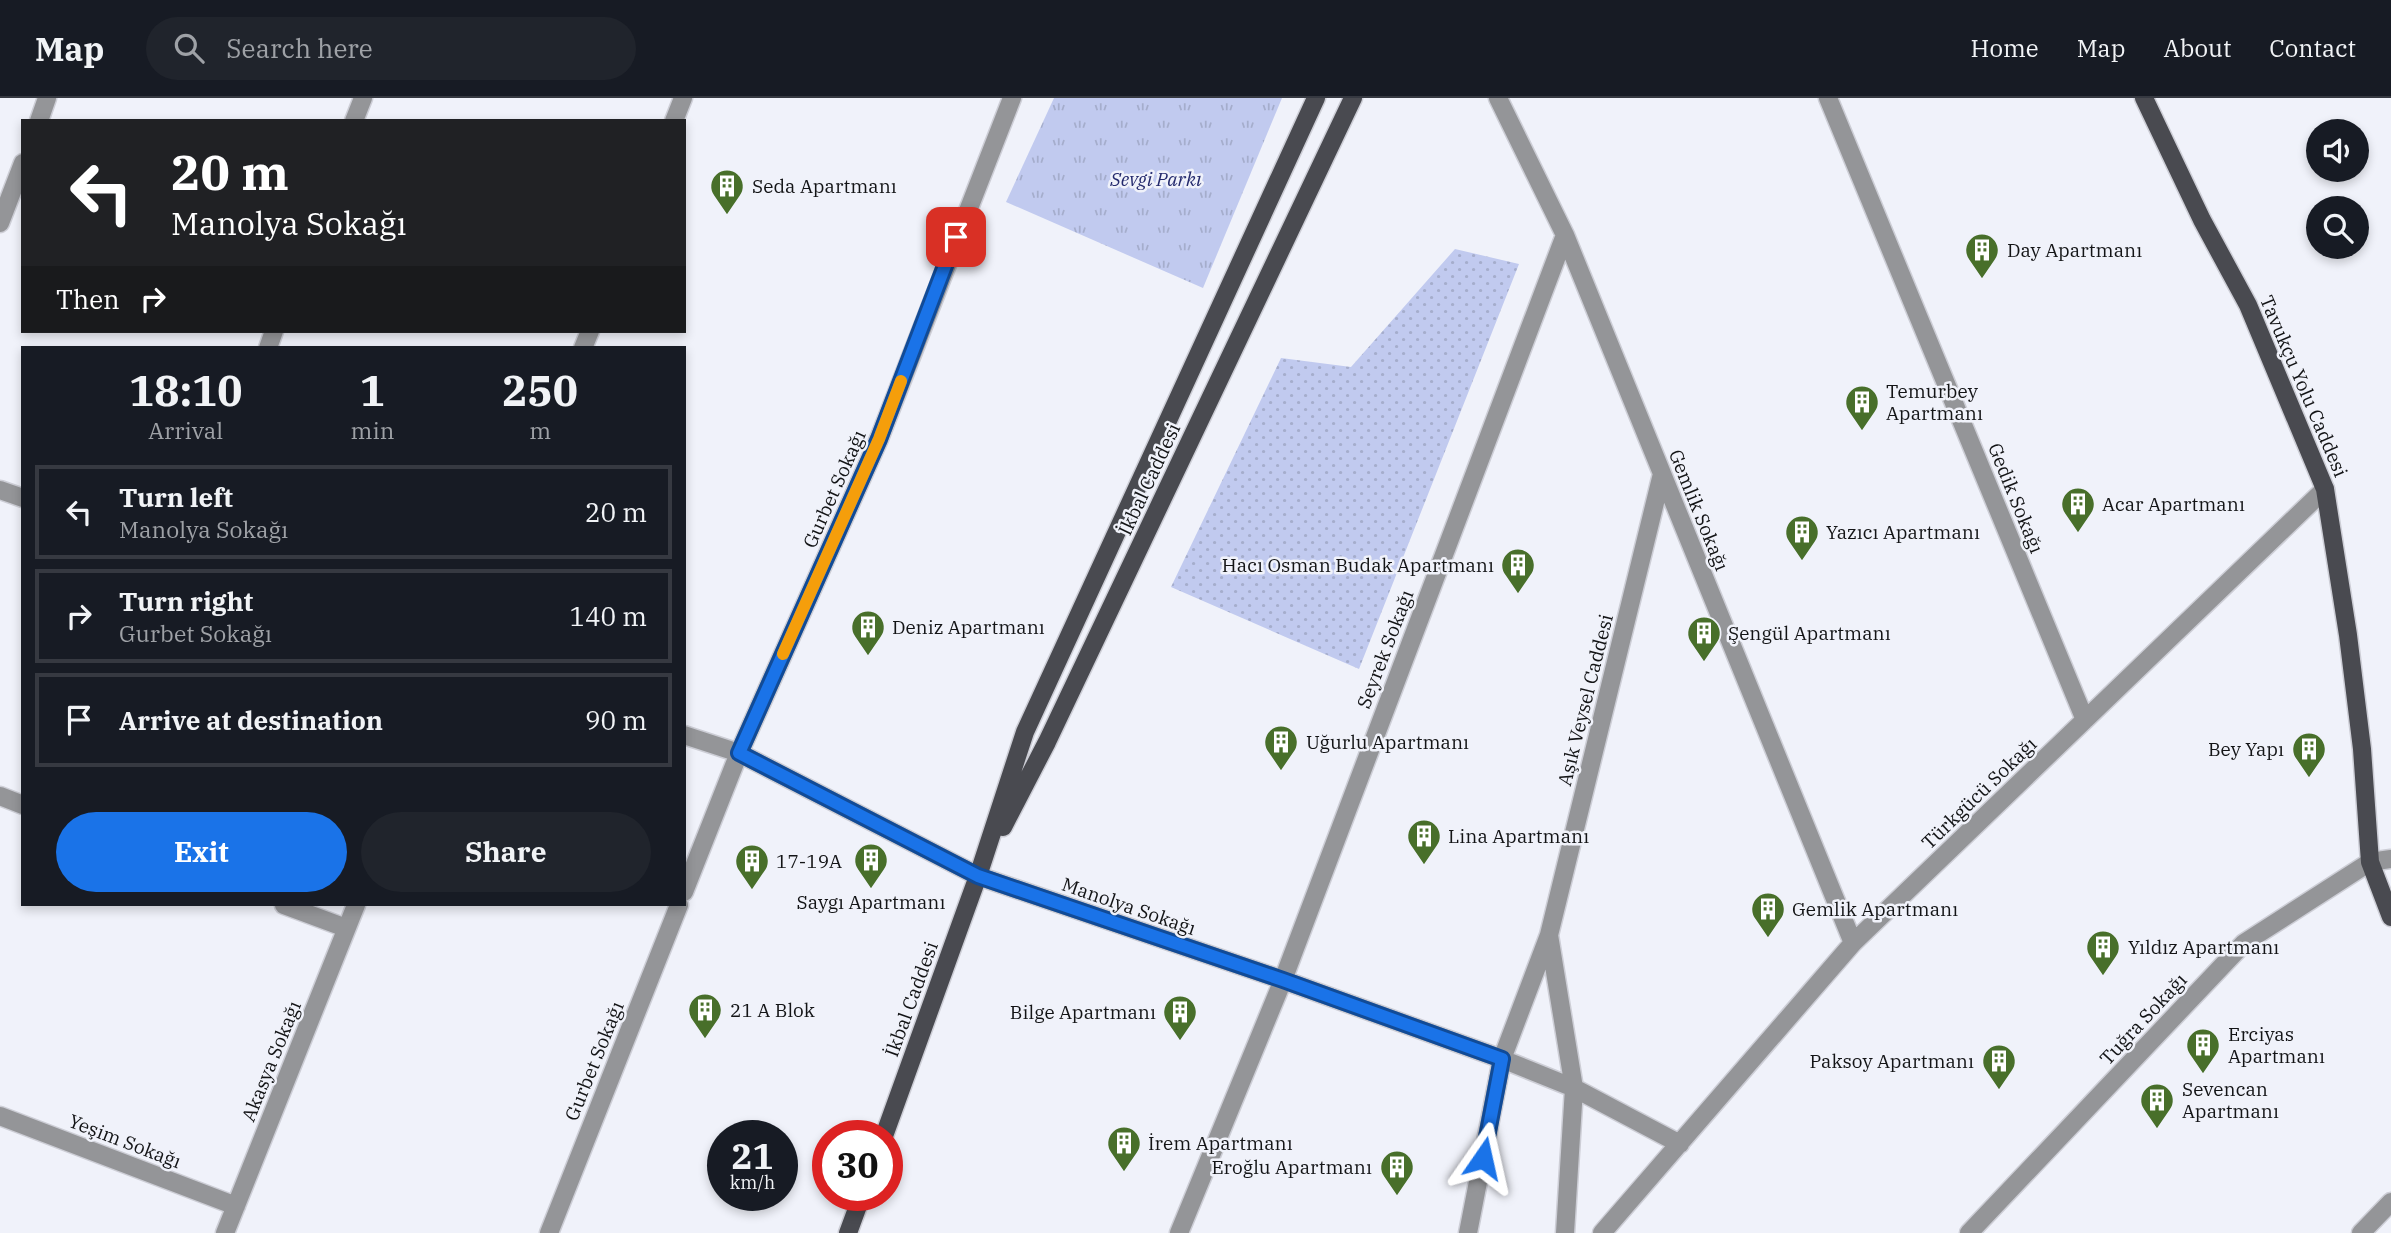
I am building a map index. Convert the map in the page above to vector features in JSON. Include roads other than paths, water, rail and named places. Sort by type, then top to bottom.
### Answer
[{"type":"main road","name":"İkbal Caddesi","points":[[890,1120],[978,876],[1025,732],[1316,98]]},
{"type":"main road","name":"İkbal Caddesi","points":[[978,876],[1047,742],[1353,98]]},
{"type":"main road","name":"Tavukçu Yolu Caddesi","points":[[2144,98],[2202,220],[2248,305],[2325,489],[2348,635],[2362,749],[2370,862],[2391,917]]},
{"type":"main road","points":[[848,1233],[856,1211]]},
{"type":"street","points":[[40,119],[47,98]]},
{"type":"street","points":[[355,119],[363,98]]},
{"type":"street","points":[[675,119],[683,98]]},
{"type":"street","name":"Gurbet Sokağı","points":[[686,887],[739,753],[879,439],[1012,98]]},
{"type":"street","name":"Gemlik Sokağı","points":[[1498,98],[1564,235],[1853,943]]},
{"type":"street","name":"Gedik Sokağı","points":[[1828,98],[2085,720]]},
{"type":"street","points":[[0,223],[21,168]]},
{"type":"street","name":"Seyrek Sokağı","points":[[1178,1233],[1283,980],[1564,235]]},
{"type":"street","name":"Aşık Veysel Caddesi","points":[[1468,1233],[1502,1059],[1549,935],[1662,474]]},
{"type":"street","name":"Türkgücü Sokağı","points":[[1602,1233],[1853,943],[2325,489]]},
{"type":"street","points":[[0,490],[21,497]]},
{"type":"street","name":"Manolya Sokağı","points":[[686,736],[739,753],[978,876],[1283,980],[1502,1059],[1574,1088]]},
{"type":"street","points":[[0,796],[21,804]]},
{"type":"street","points":[[2370,862],[2391,859]]},
{"type":"street","name":"Tuğra Sokağı","points":[[1969,1233],[2244,943],[2370,862]]},
{"type":"street","points":[[287,906],[346,928]]},
{"type":"street","name":"Akasya Sokağı","points":[[225,1233],[356,906]]},
{"type":"street","name":"Gurbet Sokağı","points":[[549,1233],[679,906]]},
{"type":"street","name":"Aşık Veysel Caddesi","points":[[1549,935],[1574,1088],[1565,1233]]},
{"type":"street","points":[[1574,1088],[1681,1143]]},
{"type":"street","name":"Yeşim Sokağı","points":[[0,1116],[236,1206]]},
{"type":"street","points":[[2361,1233],[2391,1202]]},
{"type":"place","name":"Seda Apartmanı","points":[[727,216]]},
{"type":"place","name":"Day Apartmanı","points":[[1982,280]]},
{"type":"place","name":"Temurbey Apartmanı","points":[[1862,432]]},
{"type":"place","name":"Acar Apartmanı","points":[[2078,534]]},
{"type":"place","name":"Yazıcı Apartmanı","points":[[1802,562]]},
{"type":"place","name":"Hacı Osman Budak Apartmanı","points":[[1518,595]]},
{"type":"place","name":"Deniz Apartmanı","points":[[868,657]]},
{"type":"place","name":"Şengül Apartmanı","points":[[1704,663]]},
{"type":"place","name":"Uğurlu Apartmanı","points":[[1281,772]]},
{"type":"place","name":"Bey Yapı","points":[[2309,779]]},
{"type":"place","name":"Lina Apartmanı","points":[[1424,866]]},
{"type":"place","name":"Saygı Apartmanı","points":[[871,890]]},
{"type":"place","name":"17-19A","points":[[752,891]]},
{"type":"place","name":"Gemlik Apartmanı","points":[[1768,939]]},
{"type":"place","name":"Yıldız Apartmanı","points":[[2103,977]]},
{"type":"place","name":"21 A Blok","points":[[705,1040]]},
{"type":"place","name":"Bilge Apartmanı","points":[[1180,1042]]},
{"type":"place","name":"Erciyas Apartmanı","points":[[2203,1075]]},
{"type":"place","name":"Paksoy Apartmanı","points":[[1999,1091]]},
{"type":"place","name":"Sevencan Apartmanı","points":[[2157,1130]]},
{"type":"place","name":"İrem Apartmanı","points":[[1124,1173]]},
{"type":"place","name":"Eroğlu Apartmanı","points":[[1397,1197]]},
{"type":"park label","name":"Sevgi Parkı","points":[[1156,179]]}]
